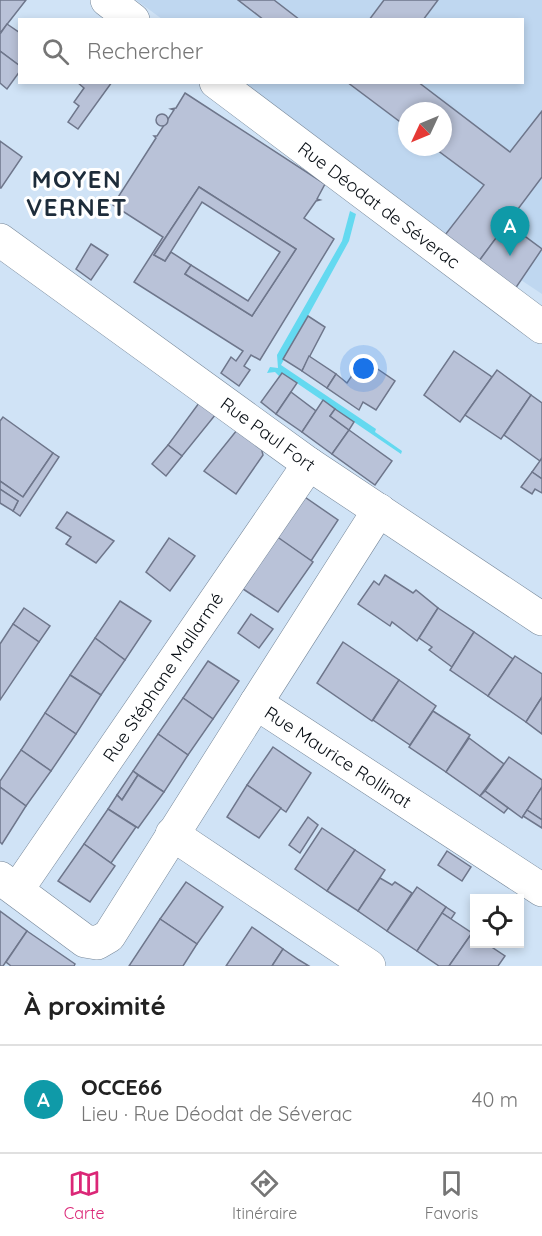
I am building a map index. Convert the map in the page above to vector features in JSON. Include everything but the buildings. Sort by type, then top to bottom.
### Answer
[{"type":"street","points":[[107,0],[130,18]]},
{"type":"street","name":"Rue Déodat de Séverac","points":[[219,84],[542,327]]},
{"type":"street","name":"Rue Paul Fort","points":[[0,240],[309,464],[542,619]]},
{"type":"street","name":"Rue Stéphane Mallarmé","points":[[8,884],[309,464]]},
{"type":"street","points":[[256,703],[380,510]]},
{"type":"street","name":"Rue Maurice Rollinat","points":[[8,884],[85,941],[97,943],[109,936],[256,703],[542,890]]},
{"type":"street","points":[[172,834],[369,966]]},
{"type":"shaded area","points":[[136,0],[542,0],[542,294],[521,280],[515,289],[245,84],[524,84],[524,18],[161,18]]},
{"type":"water","points":[[350,211],[356,214],[349,241],[281,365],[376,429],[375,432],[402,451],[401,454],[282,373],[279,376],[275,372],[267,373],[270,367],[278,368],[277,355],[342,241]]},
{"type":"place","name":"OCCE66","points":[[510,256]]},
{"type":"district","name":"MOYEN VERNET","points":[[77,193]]}]
